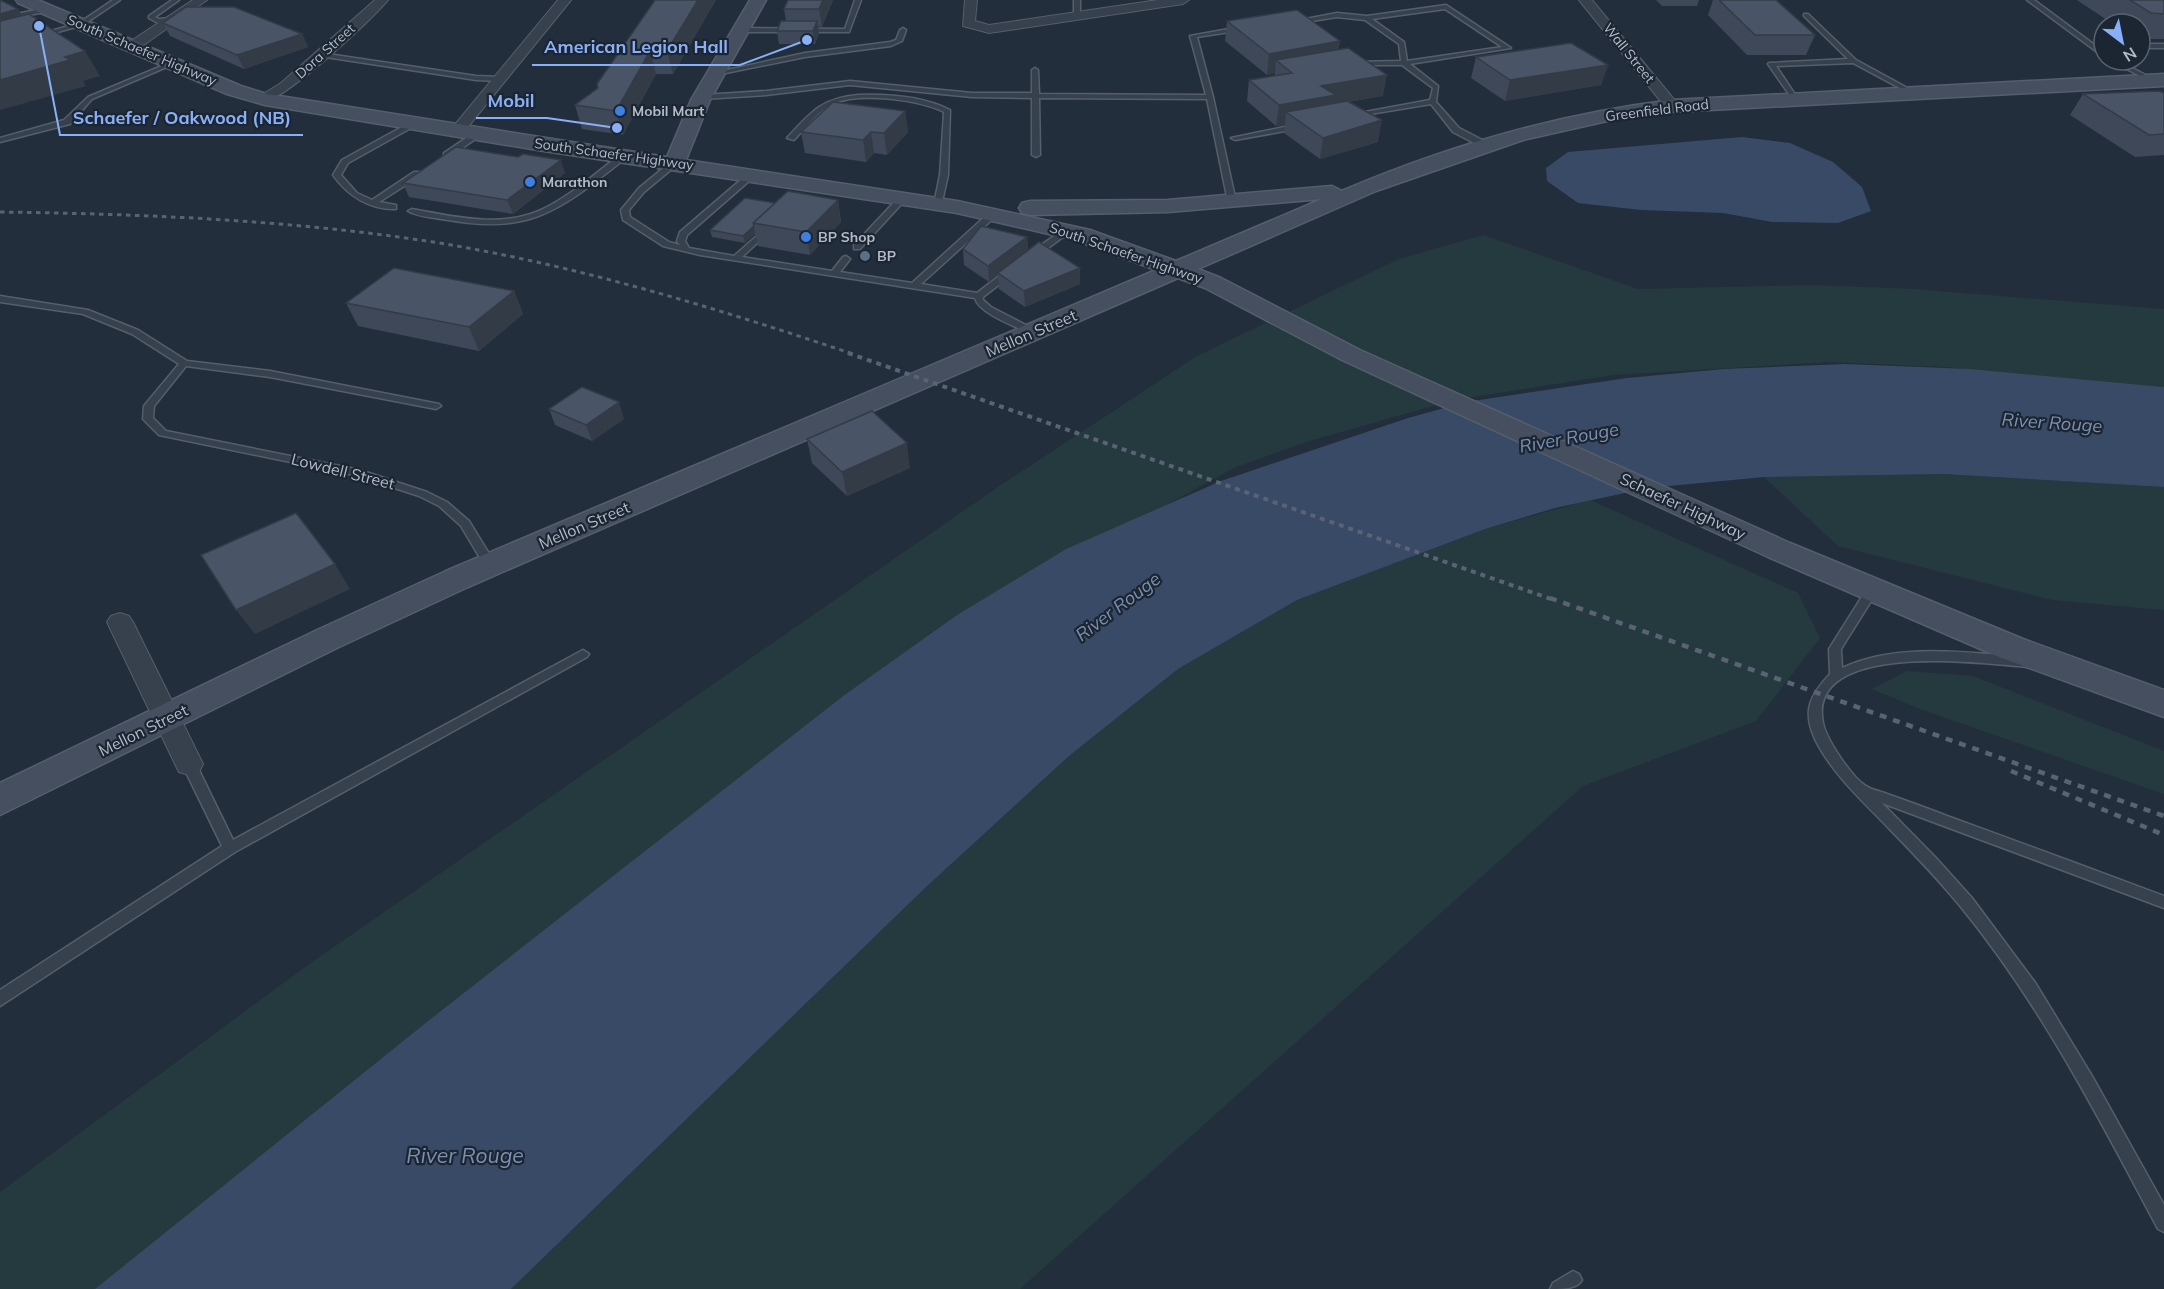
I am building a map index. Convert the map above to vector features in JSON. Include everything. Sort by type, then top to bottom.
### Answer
[{"type":"main road","points":[[0,6],[24,0]]},
{"type":"main road","name":"South Schaefer Highway","points":[[24,0],[234,90],[265,99],[414,124],[753,174],[809,191],[903,198],[993,213],[1067,231],[1213,284]]},
{"type":"main road","points":[[675,163],[681,141],[703,97],[758,0]]},
{"type":"main road","name":"Greenfield Road","points":[[1177,270],[1369,187],[1485,145],[1566,123],[1672,106],[2158,80]]},
{"type":"main road","points":[[948,205],[1090,209],[1232,202],[1369,187]]},
{"type":"main road","name":"Mellon Street","points":[[0,800],[327,639],[490,565],[1177,270]]},
{"type":"main road","name":"Schaefer Highway","points":[[1213,284],[1386,371],[1779,550],[2052,664],[2164,704]]},
{"type":"street","points":[[133,45],[201,0]]},
{"type":"street","name":"Dora Street","points":[[265,99],[286,86],[382,0]]},
{"type":"street","points":[[468,132],[500,79],[565,0]]},
{"type":"street","points":[[971,0],[967,21],[973,26],[989,28],[1183,0]]},
{"type":"street","name":"Wall Street","points":[[1585,0],[1672,106]]},
{"type":"street","points":[[120,622],[189,764]]},
{"type":"lane","points":[[31,38],[81,24],[117,0]]},
{"type":"lane","points":[[173,20],[158,21],[151,20],[151,17],[176,0]]},
{"type":"lane","points":[[741,30],[847,31],[858,0]]},
{"type":"lane","points":[[1077,0],[1077,16]]},
{"type":"lane","points":[[2030,0],[2092,47]]},
{"type":"lane","points":[[1281,23],[1337,15],[1367,18],[1446,7],[1508,48],[1404,63],[1345,64]]},
{"type":"lane","points":[[0,19],[47,10]]},
{"type":"lane","points":[[1806,15],[1854,61],[1911,92]]},
{"type":"lane","points":[[1367,18],[1402,43],[1404,63],[1436,87],[1433,102]]},
{"type":"lane","points":[[1232,202],[1210,97],[1193,36],[1248,28]]},
{"type":"lane","points":[[716,73],[805,55],[891,44],[899,41],[903,30]]},
{"type":"lane","points":[[321,55],[476,78],[500,79]]},
{"type":"lane","points":[[1795,99],[1771,64],[1854,61]]},
{"type":"lane","points":[[0,140],[67,122],[90,98],[141,74],[173,63]]},
{"type":"lane","points":[[1035,70],[1036,155]]},
{"type":"lane","points":[[2140,72],[2158,80]]},
{"type":"lane","points":[[703,97],[850,83],[972,95],[1210,97]]},
{"type":"lane","points":[[791,138],[832,101],[854,96],[929,102],[942,107],[948,111],[946,158],[948,205]]},
{"type":"lane","points":[[1340,119],[1433,102]]},
{"type":"lane","points":[[1433,102],[1456,130],[1485,145]]},
{"type":"lane","points":[[393,207],[360,200],[346,189],[337,175],[345,162],[414,124]]},
{"type":"lane","points":[[1234,138],[1305,125]]},
{"type":"lane","points":[[437,162],[468,132]]},
{"type":"lane","points":[[412,211],[474,222],[517,220],[538,214],[562,201],[624,156]]},
{"type":"lane","points":[[675,163],[631,200],[625,210],[626,218],[666,244],[736,258],[979,296],[1017,267]]},
{"type":"lane","points":[[373,202],[428,167]]},
{"type":"lane","points":[[685,247],[681,241],[683,234],[753,174]]},
{"type":"lane","points":[[857,247],[903,198]]},
{"type":"lane","points":[[914,286],[993,213]]},
{"type":"lane","points":[[736,258],[779,218]]},
{"type":"lane","points":[[1026,261],[1067,231]]},
{"type":"lane","points":[[834,274],[846,259]]},
{"type":"lane","points":[[979,296],[982,305],[1034,332]]},
{"type":"lane","points":[[0,299],[85,312],[135,332],[184,363],[270,374],[436,406]]},
{"type":"lane","name":"Lowdell Street","points":[[184,363],[149,406],[148,419],[163,433],[360,473],[423,495],[443,504],[465,524],[490,565]]},
{"type":"lane","points":[[1836,674],[1835,649],[1872,590]]},
{"type":"lane","points":[[0,999],[230,848],[583,654]]},
{"type":"lane","points":[[2052,664],[1919,655],[1886,659],[1836,674],[1819,693],[1815,715],[1826,747],[1954,887],[2002,945],[2074,1061],[2164,1223]]},
{"type":"lane","points":[[189,764],[230,848]]},
{"type":"lane","points":[[1864,791],[2164,902]]},
{"type":"green space","points":[[1483,235],[1638,289],[1815,285],[1912,289],[2164,309],[2164,387],[1946,367],[1829,362],[1613,375],[1454,400],[1306,442],[1236,467],[1159,509],[1066,549],[957,615],[843,696],[428,1021],[95,1289],[0,1289],[0,1192],[308,965],[995,489],[1197,356],[1399,259]]},
{"type":"green space","points":[[1944,474],[2164,487],[2164,610],[2052,600],[1838,546],[1764,477]]},
{"type":"green space","points":[[1590,500],[1798,593],[1820,638],[1756,721],[1583,786],[1020,1289],[511,1289],[925,888],[1069,756],[1178,669],[1297,600],[1485,529]]},
{"type":"green space","points":[[1907,671],[1973,676],[2164,751],[2164,794],[1920,709],[1872,689]]},
{"type":"water","points":[[1742,137],[1790,143],[1833,162],[1862,187],[1871,211],[1838,223],[1772,222],[1723,213],[1641,210],[1578,203],[1547,181],[1546,168],[1568,152]]},
{"type":"water","name":"River Rouge","points":[[1845,364],[1970,369],[2164,387],[2164,487],[1944,474],[1764,477],[1648,488],[1555,508],[1485,529],[1297,600],[1178,669],[1069,756],[925,888],[511,1289],[95,1289],[428,1021],[843,696],[957,615],[1066,549],[1221,481],[1408,418],[1466,402],[1627,378],[1724,369]]},
{"type":"building","points":[[0,0],[18,9],[0,14]]},
{"type":"building","points":[[655,0],[698,0],[667,51],[650,51],[616,111],[575,105],[598,88],[597,84]]},
{"type":"building","points":[[788,0],[823,0],[819,9],[784,9]]},
{"type":"building","points":[[1719,0],[1776,0],[1815,35],[1755,35]]},
{"type":"building","points":[[2130,0],[2164,0],[2164,14],[2149,12]]},
{"type":"building","points":[[186,7],[234,7],[302,34],[237,55],[163,23]]},
{"type":"building","points":[[1297,10],[1340,41],[1269,54],[1227,21]]},
{"type":"building","points":[[29,14],[85,51],[65,57],[70,60],[0,80],[0,21]]},
{"type":"building","points":[[781,21],[817,21],[813,31],[777,31]]},
{"type":"building","points":[[1571,43],[1608,65],[1510,80],[1476,57]]},
{"type":"building","points":[[1348,48],[1387,75],[1321,86],[1336,95],[1279,105],[1249,80],[1292,73],[1276,60]]},
{"type":"building","points":[[2159,91],[2164,93],[2164,134],[2149,135],[2083,94]]},
{"type":"building","points":[[1347,101],[1382,120],[1323,138],[1286,112]]},
{"type":"building","points":[[833,102],[905,111],[884,133],[871,132],[863,140],[801,132]]},
{"type":"building","points":[[456,147],[518,157],[523,154],[561,160],[507,200],[403,183]]},
{"type":"building","points":[[788,191],[838,200],[806,232],[753,223]]},
{"type":"building","points":[[745,198],[775,203],[753,223],[754,226],[743,236],[710,230]]},
{"type":"building","points":[[981,226],[1027,237],[988,266],[963,249]]},
{"type":"building","points":[[1039,242],[1080,268],[1024,291],[998,273]]},
{"type":"building","points":[[394,268],[514,291],[469,327],[346,303]]},
{"type":"building","points":[[582,387],[619,402],[586,425],[549,409]]},
{"type":"building","points":[[872,411],[907,443],[842,472],[807,439]]},
{"type":"building","points":[[296,513],[335,564],[236,610],[201,555]]},
{"type":"railway","points":[[0,212],[109,214],[271,223],[433,242],[593,275],[698,304],[853,354]]},
{"type":"railway","points":[[848,353],[1554,600]]},
{"type":"railway","points":[[1550,598],[2164,816]]},
{"type":"railway","points":[[2011,771],[2164,835]]},
{"type":"place","name":"Schaefer / Oakwood (NB)","points":[[39,26]]},
{"type":"place","name":"American Legion Hall","points":[[807,40]]},
{"type":"place","name":"Mobil Mart","points":[[620,111]]},
{"type":"place","name":"Mobil","points":[[617,128]]},
{"type":"place","name":"Marathon","points":[[530,182]]},
{"type":"place","name":"BP Shop","points":[[806,237]]},
{"type":"place","name":"BP","points":[[865,256]]}]
